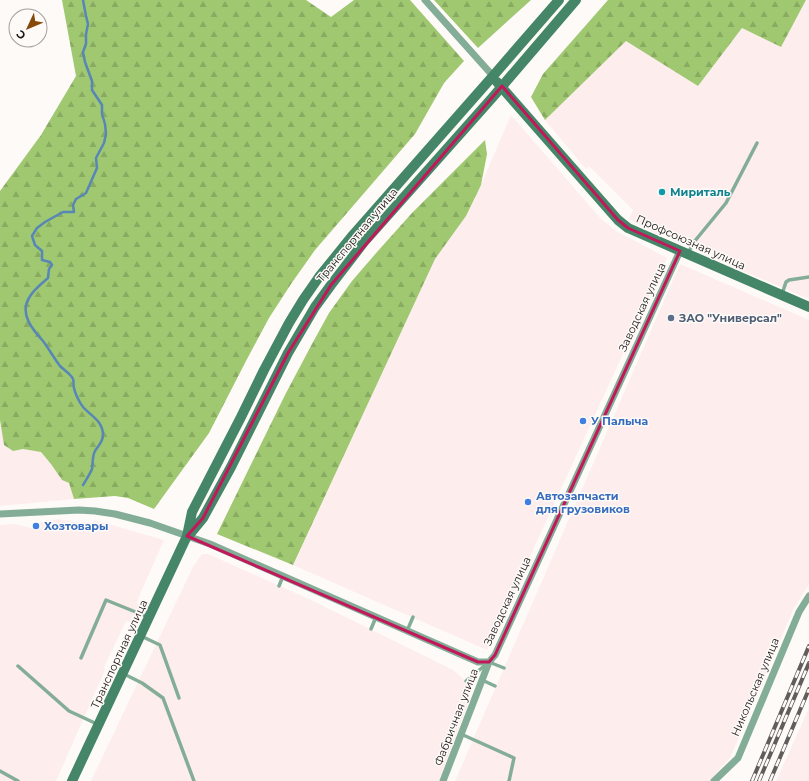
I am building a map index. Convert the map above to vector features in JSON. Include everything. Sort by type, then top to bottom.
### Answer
[{"type":"street","points":[[425,0],[493,76]]},
{"type":"street","name":"Транспортная улица","points":[[72,781],[187,536],[192,512],[264,370],[303,300],[319,277],[353,235],[559,0]]},
{"type":"street","name":"Транспортная улица","points":[[187,536],[204,518],[288,353],[315,307],[364,242],[576,0]]},
{"type":"street","name":"Профсоюзная улица","points":[[493,76],[618,220],[628,228],[809,307]]},
{"type":"street","name":"Заводская улица","points":[[0,514],[79,510],[115,514],[150,523],[210,544],[478,662],[489,662],[495,655],[684,252]]},
{"type":"street","name":"Никольская улица","points":[[714,781],[738,758],[799,612],[809,596]]},
{"type":"street","name":"Фабричная улица","points":[[443,781],[489,662]]},
{"type":"lane","points":[[684,252],[726,203],[757,144]]},
{"type":"lane","points":[[782,295],[786,282],[789,280],[809,277]]},
{"type":"lane","points":[[279,586],[283,576]]},
{"type":"lane","points":[[81,658],[106,600],[149,617]]},
{"type":"lane","points":[[371,630],[376,617]]},
{"type":"lane","points":[[407,631],[413,617]]},
{"type":"lane","points":[[141,635],[160,645],[179,698]]},
{"type":"lane","points":[[466,681],[489,662],[504,668]]},
{"type":"lane","points":[[18,666],[69,711],[98,725]]},
{"type":"lane","points":[[122,674],[142,683],[163,698],[194,781]]},
{"type":"lane","points":[[482,680],[495,686]]},
{"type":"lane","points":[[461,734],[514,758],[509,781]]},
{"type":"lane","points":[[0,771],[18,781]]},
{"type":"highlighted area","points":[[502,86],[618,220],[628,228],[680,251],[495,655],[489,662],[478,662],[187,536],[203,518],[288,353],[331,285]]},
{"type":"shaded area","points":[[806,0],[809,0],[809,299],[731,266],[732,261],[665,227],[661,236],[629,219],[633,210],[589,166],[586,169],[545,120],[626,40],[698,86],[742,28],[781,47]]},
{"type":"shaded area","points":[[511,115],[601,219],[616,231],[667,258],[487,650],[293,565],[435,259],[466,216]]},
{"type":"shaded area","points":[[680,264],[809,320],[809,584],[793,610],[730,758],[709,781],[455,781]]},
{"type":"shaded area","points":[[0,420],[4,445],[13,451],[23,449],[41,452],[69,483],[74,499],[0,506]]},
{"type":"shaded area","points":[[59,519],[73,522],[93,523],[94,520],[164,540],[140,594],[137,603],[140,607],[129,622],[126,621],[104,667],[105,670],[56,781],[0,781],[0,525],[13,524],[37,530],[40,522]]},
{"type":"shaded area","points":[[202,554],[208,554],[311,600],[453,670],[470,685],[470,698],[439,781],[91,781],[193,567]]},
{"type":"shaded area","points":[[809,708],[809,781],[776,781],[777,779]]},
{"type":"green space","points":[[62,0],[306,0],[331,17],[354,0],[410,0],[464,61],[444,83],[415,134],[315,250],[291,284],[269,318],[209,433],[154,509],[128,498],[115,496],[74,499],[69,483],[62,480],[41,452],[23,449],[13,451],[4,445],[0,420],[0,191],[41,135],[76,76]]},
{"type":"green space","points":[[434,0],[531,0],[478,48]]},
{"type":"green space","points":[[608,0],[806,0],[781,47],[742,28],[698,86],[626,41],[545,120],[531,97],[543,74]]},
{"type":"green space","points":[[485,140],[487,154],[481,185],[466,216],[435,259],[293,565],[217,534],[285,395],[329,313],[352,281],[412,213]]},
{"type":"waterway","points":[[83,0],[88,24],[86,44],[83,52],[92,81],[92,90],[102,105],[102,114],[106,134],[104,143],[96,158],[97,168],[86,193],[76,199],[73,205],[74,212],[63,212],[45,222],[37,228],[32,236],[35,245],[42,251],[42,260],[50,262],[52,265],[49,269],[48,278],[37,287],[26,304],[26,316],[28,321],[60,366],[72,377],[75,392],[79,400],[101,426],[103,435],[102,440],[94,453],[92,469],[83,485]]},
{"type":"railway","points":[[752,781],[809,646]]},
{"type":"railway","points":[[759,781],[809,663]]},
{"type":"railway","points":[[770,781],[809,689]]},
{"type":"place","name":"Мириталь","points":[[662,192]]},
{"type":"place","name":"ЗАО \"Универсал\"","points":[[671,318]]},
{"type":"place","name":"У Палыча","points":[[583,421]]},
{"type":"place","name":"Автозапчасти для грузовиков","points":[[528,502]]},
{"type":"place","name":"Хозтовары","points":[[36,526]]}]
